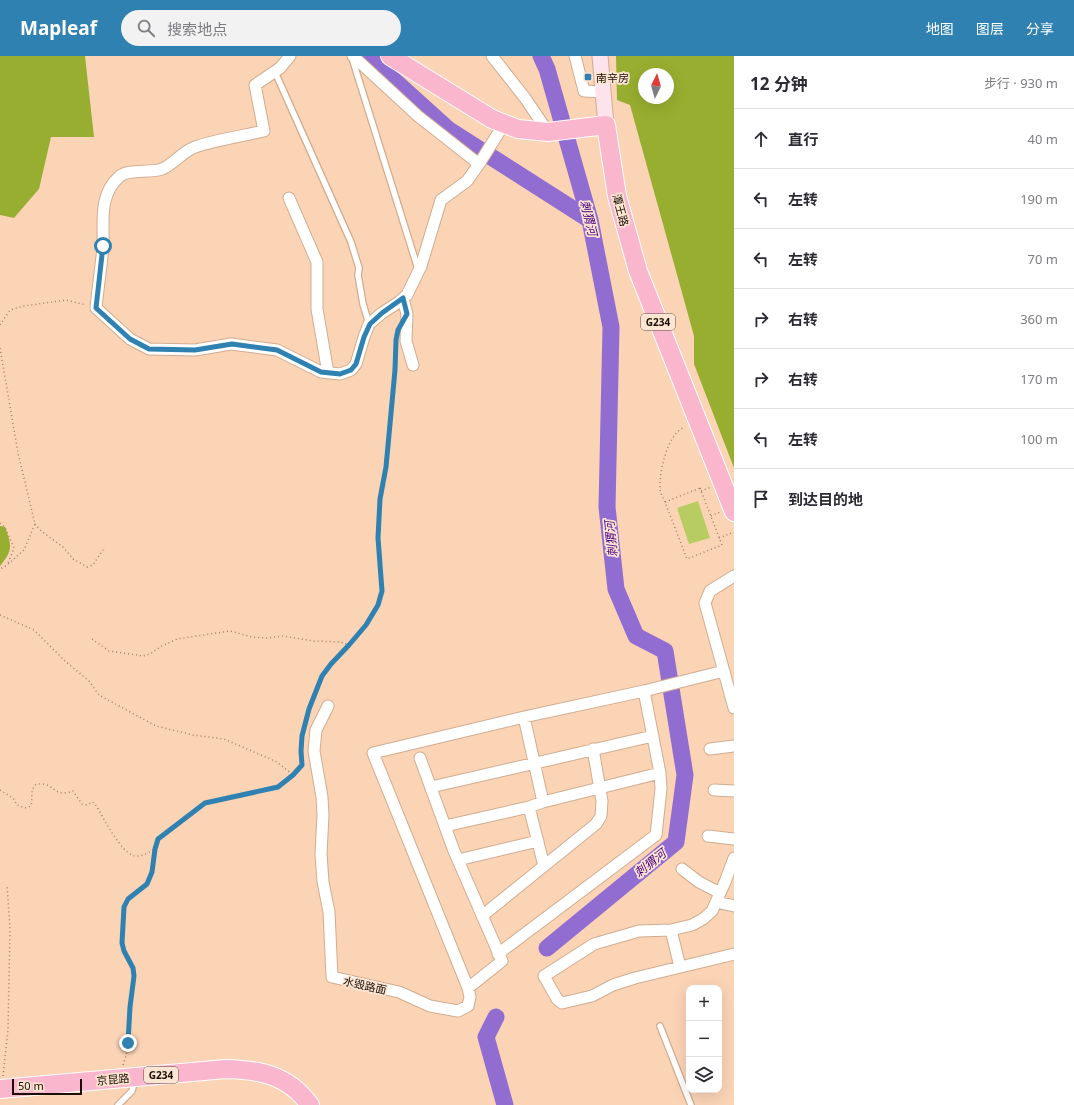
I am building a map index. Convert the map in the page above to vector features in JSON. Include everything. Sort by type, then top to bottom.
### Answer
[{"type":"highway","points":[[390,56],[492,119],[518,129],[548,132],[606,125]]},
{"type":"highway","name":"潭王路","points":[[606,125],[617,196],[638,271],[734,512]]},
{"type":"highway","name":"京昆路","points":[[0,1089],[226,1070],[251,1070],[275,1076],[304,1096],[310,1105]]},
{"type":"main road","points":[[600,56],[606,125]]},
{"type":"street","points":[[290,56],[280,68],[255,85],[264,131],[193,147],[167,167],[156,171],[140,171],[121,175],[108,190],[104,200],[102,217],[103,246],[96,308],[130,339],[149,349],[195,350],[232,344],[277,350],[321,372],[340,374],[351,370],[356,364],[364,337],[370,324],[382,313],[407,295],[418,270],[441,200],[467,181],[504,124]]},
{"type":"street","points":[[352,56],[418,116],[479,164]]},
{"type":"street","points":[[492,56],[525,98],[548,132]]},
{"type":"street","points":[[575,56],[584,91],[603,92]]},
{"type":"street","points":[[289,198],[317,262],[317,309],[328,373]]},
{"type":"street","points":[[403,298],[407,314],[406,341],[413,365]]},
{"type":"street","points":[[734,576],[710,591],[705,603],[724,671],[730,681],[734,708]]},
{"type":"street","points":[[420,758],[458,860],[502,961],[468,988],[373,753],[524,717],[644,691],[724,671]]},
{"type":"street","points":[[498,954],[656,835],[661,789],[660,773],[644,691]]},
{"type":"street","name":"水毁路面","points":[[328,706],[316,730],[314,751],[323,815],[321,854],[323,882],[329,912],[332,977],[399,992],[430,1006],[458,1011],[468,1006],[470,997],[468,988]]},
{"type":"street","points":[[524,717],[543,802]]},
{"type":"street","points":[[431,787],[653,736]]},
{"type":"street","points":[[710,749],[734,746]]},
{"type":"street","points":[[482,916],[596,824],[601,816],[602,800],[593,749]]},
{"type":"street","points":[[445,826],[530,807],[543,802],[660,773]]},
{"type":"street","points":[[714,790],[734,790]]},
{"type":"street","points":[[530,807],[544,866]]},
{"type":"street","points":[[708,836],[734,839]]},
{"type":"street","points":[[458,860],[538,842]]},
{"type":"street","points":[[733,862],[712,911],[703,919],[692,925],[671,930],[639,931],[594,944],[544,976],[557,999],[562,1003],[592,996],[613,984],[734,954]]},
{"type":"street","points":[[682,869],[718,898],[734,906]]},
{"type":"street","points":[[671,930],[680,967]]},
{"type":"lane","points":[[352,56],[418,270]]},
{"type":"lane","points":[[275,72],[351,242],[359,268],[358,275],[363,304],[370,324]]},
{"type":"lane","points":[[660,1026],[691,1105]]},
{"type":"lane","points":[[118,1105],[132,1092],[127,1078]]},
{"type":"path","points":[[0,325],[10,310],[24,306],[66,300],[96,308]]},
{"type":"path","points":[[127,1078],[130,1000],[134,976],[133,968],[124,951],[122,943],[124,907],[128,899],[147,884],[152,872],[158,839],[205,803],[278,787],[293,775],[302,765],[302,736],[309,709],[322,676],[349,645],[378,605],[382,591],[378,538],[380,499],[387,452],[395,370],[396,340]]},
{"type":"path","points":[[0,348],[18,453],[35,524],[63,547],[73,559],[87,567],[93,566],[105,547]]},
{"type":"path","points":[[665,502],[700,488],[722,545],[687,559],[660,492],[661,475],[667,447],[680,428],[698,422]]},
{"type":"path","points":[[0,523],[5,527],[14,548],[7,565]]},
{"type":"path","points":[[0,569],[7,565],[24,550],[35,524]]},
{"type":"path","points":[[719,538],[734,532]]},
{"type":"path","points":[[0,615],[34,630],[65,661],[89,681],[99,694],[156,726],[193,735],[224,739],[278,762],[293,775]]},
{"type":"path","points":[[92,639],[109,651],[143,656],[150,654],[176,639],[230,630],[252,637],[267,638],[283,636],[341,642],[349,645]]},
{"type":"path","points":[[0,790],[13,798],[17,805],[25,808],[32,806],[31,794],[35,785],[40,783],[48,784],[58,792],[63,793],[73,791],[82,804],[87,805],[92,802],[95,804],[123,849],[134,856],[139,856],[155,849]]},
{"type":"path","points":[[0,1089],[8,1030],[10,930],[8,885]]},
{"type":"green space","points":[[0,56],[85,56],[94,137],[51,137],[39,189],[14,218],[0,215]]},
{"type":"green space","points":[[616,56],[734,56],[734,468],[694,364],[694,336],[630,105],[617,100]]},
{"type":"green space","points":[[698,501],[710,538],[689,544],[677,508]]},
{"type":"green space","points":[[0,526],[5,527],[10,548],[7,556],[0,566]]},
{"type":"waterway","points":[[367,56],[449,130],[590,220]]},
{"type":"waterway","name":"刺猬河","points":[[541,56],[547,69],[590,220],[611,327],[607,507],[616,589],[636,636],[665,651],[685,775],[676,842],[547,948]]},
{"type":"waterway","name":"刺猬河","points":[[496,1017],[486,1037],[505,1105]]},
{"type":"place","name":"南辛房","points":[[588,77]]},
{"type":"route","points":[[103,246],[96,308],[130,339],[149,349],[195,350],[232,344],[277,350],[321,372],[340,374],[351,370],[356,364],[364,337],[370,324],[382,313],[403,298],[407,314],[398,330],[396,340],[395,370],[386,467],[380,499],[378,538],[382,591],[378,605],[366,625],[322,676],[309,709],[302,736],[302,765],[293,775],[278,787],[205,803],[158,839],[152,872],[147,884],[128,899],[124,907],[122,943],[124,951],[133,968],[134,976],[131,994],[128,1043]]}]
